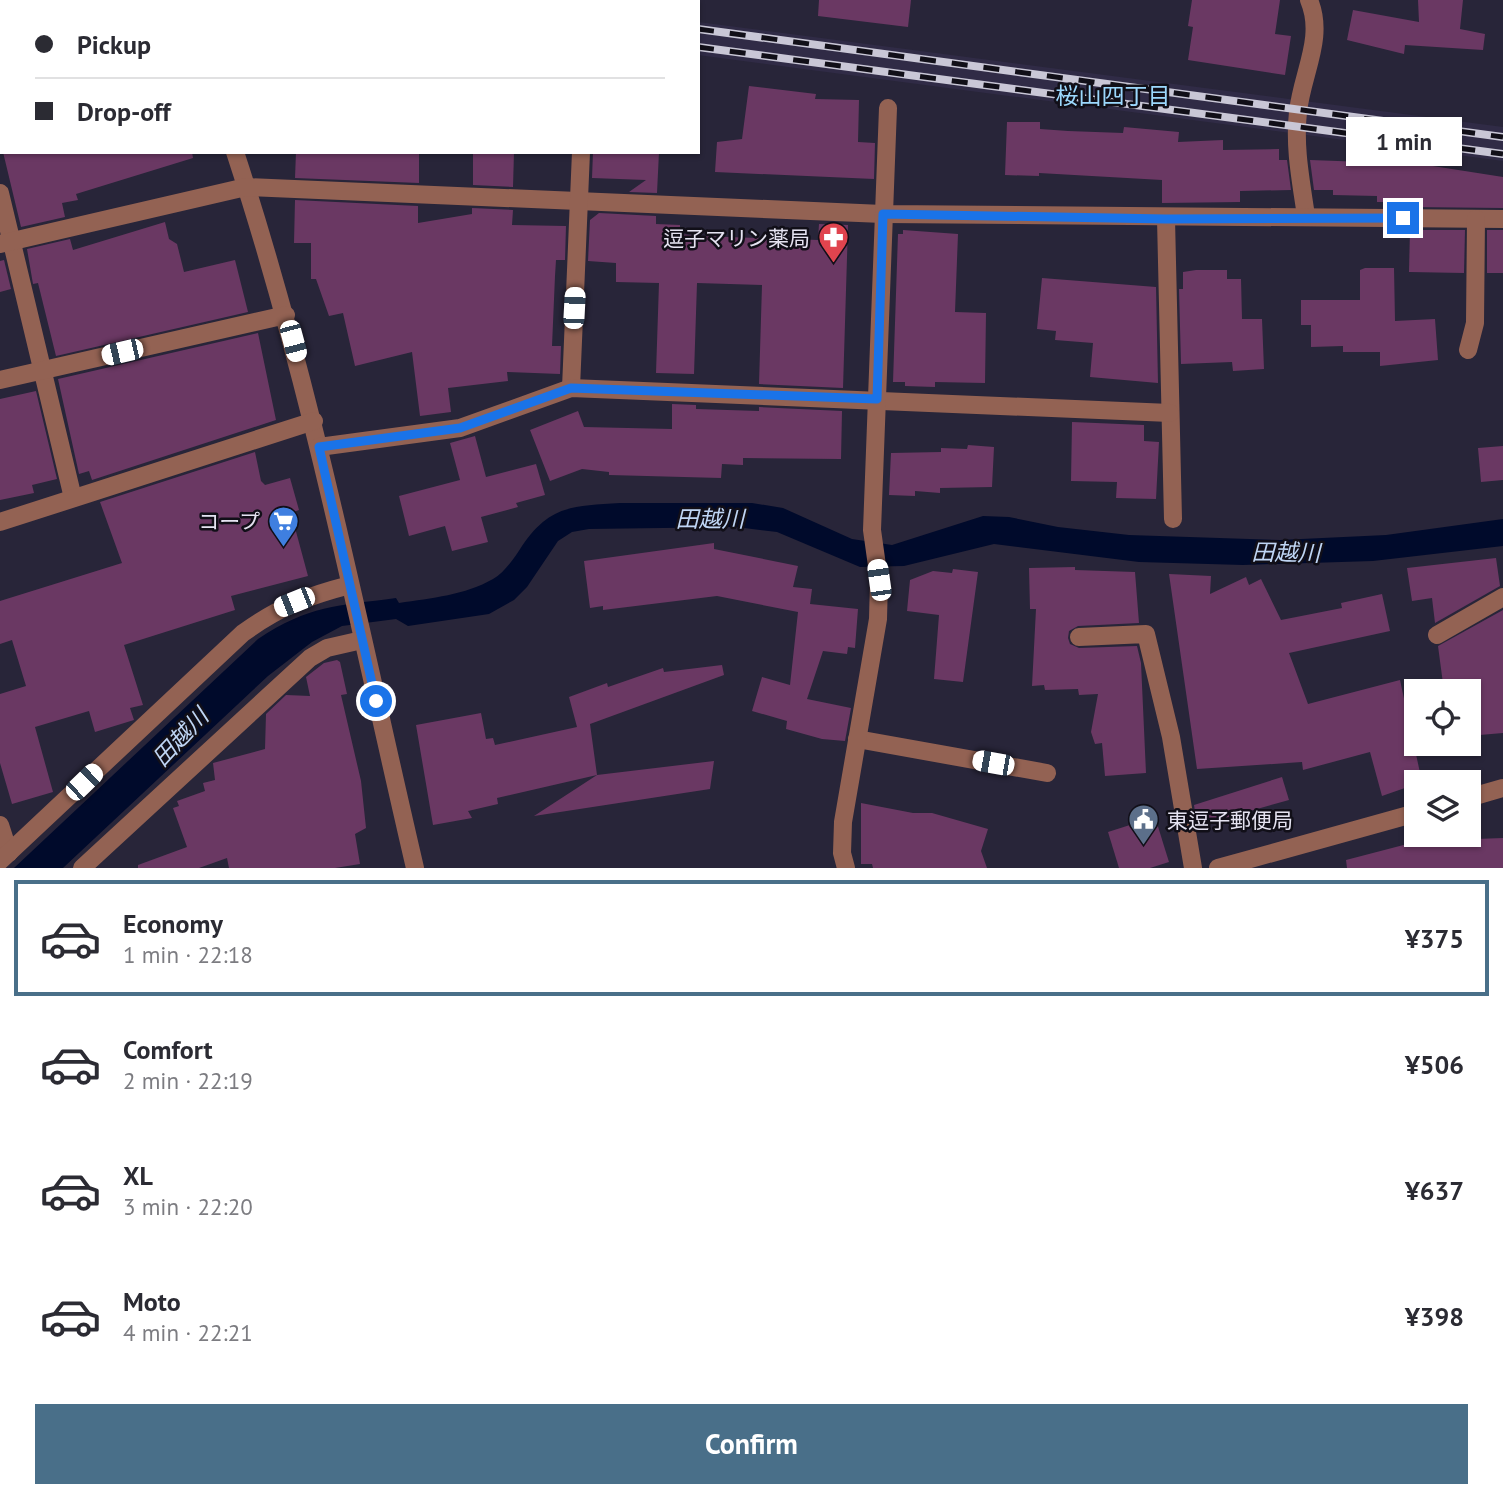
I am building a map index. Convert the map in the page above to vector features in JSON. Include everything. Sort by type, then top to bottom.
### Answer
[{"type":"street","points":[[1306,216],[1296,150],[1298,110],[1315,38],[1314,13],[1309,0]]},
{"type":"street","points":[[846,868],[842,853],[843,822],[875,638],[879,580],[872,530],[888,108]]},
{"type":"street","points":[[236,154],[286,314],[314,421],[415,868]]},
{"type":"street","points":[[571,388],[581,154]]},
{"type":"street","points":[[6,242],[246,187],[883,214],[1166,219],[1306,216],[1503,219]]},
{"type":"street","points":[[0,192],[6,242],[73,498]]},
{"type":"street","points":[[1166,219],[1173,519]]},
{"type":"street","points":[[1468,350],[1475,323],[1476,219]]},
{"type":"street","points":[[0,380],[286,314]]},
{"type":"street","points":[[319,447],[460,428],[571,388],[877,399],[1170,414]]},
{"type":"street","points":[[0,522],[314,421]]},
{"type":"street","points":[[4,857],[243,633],[277,609],[311,595],[351,589]]},
{"type":"street","points":[[1437,635],[1503,597]]},
{"type":"street","points":[[1079,637],[1146,634],[1171,737],[1194,868]]},
{"type":"street","points":[[82,868],[310,658],[327,648],[362,638]]},
{"type":"street","points":[[857,739],[1047,773]]},
{"type":"street","points":[[1481,794],[1503,788]]},
{"type":"street","points":[[1218,868],[1404,816]]},
{"type":"street","points":[[0,825],[4,857]]},
{"type":"shaded area","points":[[700,22],[1503,127],[1503,161],[700,55]]},
{"type":"water","name":"田越川","points":[[620,503],[752,503],[783,508],[852,539],[892,545],[983,516],[1009,517],[1058,527],[1129,535],[1280,540],[1386,535],[1503,519],[1503,546],[1373,561],[1243,565],[1139,562],[994,544],[904,566],[860,567],[777,532],[736,527],[589,529],[572,532],[558,541],[527,587],[514,600],[489,614],[408,626],[396,619],[342,626],[312,642],[268,676],[63,868],[14,868],[258,639],[276,628],[293,619],[324,609],[396,598],[399,603],[471,589],[502,572],[532,533],[553,515],[576,507]]},
{"type":"building","points":[[819,0],[911,0],[908,27],[818,16]]},
{"type":"building","points":[[1192,0],[1280,0],[1275,34],[1291,36],[1285,75],[1188,60],[1193,27],[1188,26]]},
{"type":"building","points":[[1418,0],[1463,0],[1460,29],[1485,34],[1483,50],[1405,45],[1404,54],[1347,40],[1353,10],[1419,22]]},
{"type":"building","points":[[749,86],[816,94],[815,99],[859,100],[858,142],[875,143],[874,179],[715,172],[717,142],[742,139]]},
{"type":"building","points":[[1007,122],[1040,122],[1040,129],[1068,131],[1123,133],[1124,127],[1179,132],[1178,142],[1223,140],[1223,150],[1279,149],[1279,160],[1287,160],[1291,190],[1240,191],[1240,202],[1162,203],[1162,180],[1039,173],[1039,176],[1005,175]]},
{"type":"building","points":[[3,154],[192,154],[193,158],[76,194],[78,200],[62,203],[65,217],[21,227]]},
{"type":"building","points":[[296,154],[419,154],[419,183],[295,178]]},
{"type":"building","points":[[473,154],[514,154],[513,187],[473,185]]},
{"type":"building","points":[[593,154],[659,154],[657,193],[629,192],[646,180],[592,178]]},
{"type":"building","points":[[1310,160],[1420,164],[1503,177],[1503,208],[1410,207],[1410,202],[1377,202],[1377,196],[1333,195],[1333,190],[1314,190]]},
{"type":"building","points":[[295,200],[418,206],[418,223],[472,214],[472,208],[513,210],[512,225],[566,226],[565,260],[556,260],[552,346],[561,346],[560,374],[507,372],[508,381],[448,388],[451,412],[420,416],[412,352],[355,366],[343,313],[329,316],[316,279],[311,279],[311,243],[294,243]]},
{"type":"building","points":[[599,213],[656,216],[656,224],[680,225],[680,234],[699,236],[818,240],[819,224],[848,225],[843,388],[759,384],[762,285],[697,283],[694,374],[656,373],[659,283],[616,282],[616,263],[588,261],[590,220]]},
{"type":"building","points":[[165,222],[169,239],[177,244],[184,272],[235,260],[248,312],[56,356],[38,283],[33,284],[27,249],[70,239],[73,250]]},
{"type":"building","points":[[903,230],[958,234],[955,312],[986,313],[985,383],[935,382],[935,387],[905,386],[905,382],[893,382],[898,234],[903,234]]},
{"type":"building","points":[[1410,230],[1465,230],[1464,273],[1409,272]]},
{"type":"building","points":[[1487,230],[1503,230],[1503,273],[1487,273]]},
{"type":"building","points":[[4,260],[11,289],[0,292],[0,261]]},
{"type":"building","points":[[1394,268],[1395,321],[1435,319],[1438,360],[1380,366],[1380,352],[1343,352],[1343,346],[1311,347],[1311,325],[1301,325],[1301,300],[1360,300],[1360,270]]},
{"type":"building","points":[[1227,270],[1227,279],[1241,279],[1242,319],[1262,319],[1264,369],[1233,371],[1232,362],[1181,364],[1179,289],[1183,289],[1183,272]]},
{"type":"building","points":[[1042,278],[1156,287],[1158,383],[1090,377],[1093,343],[1055,340],[1056,331],[1037,329]]},
{"type":"building","points":[[258,333],[276,420],[92,480],[89,471],[79,474],[58,379]]},
{"type":"building","points":[[36,391],[57,479],[32,485],[34,493],[0,500],[0,399]]},
{"type":"building","points":[[672,404],[696,405],[696,409],[759,411],[759,407],[842,411],[841,459],[743,458],[743,465],[722,464],[721,478],[609,475],[609,472],[582,469],[550,481],[530,430],[578,411],[584,427],[672,429]]},
{"type":"building","points":[[1072,422],[1144,425],[1144,441],[1159,442],[1156,499],[1116,498],[1117,482],[1071,481]]},
{"type":"building","points":[[475,436],[486,477],[536,464],[545,495],[516,503],[518,507],[481,517],[488,542],[452,551],[445,526],[409,536],[399,496],[460,480],[450,443]]},
{"type":"building","points":[[968,445],[994,447],[992,487],[940,488],[940,493],[915,491],[915,496],[889,495],[891,453],[941,452],[941,448],[967,449]]},
{"type":"building","points":[[1503,446],[1503,480],[1481,482],[1478,448]]},
{"type":"building","points":[[255,452],[261,481],[265,485],[290,478],[299,510],[291,513],[308,576],[231,596],[235,610],[124,645],[143,705],[130,708],[134,720],[95,732],[89,711],[35,727],[53,792],[12,804],[0,763],[0,694],[26,686],[12,640],[0,644],[0,601],[122,563],[100,502]]},
{"type":"building","points":[[714,543],[714,549],[798,566],[793,587],[812,589],[810,604],[858,609],[855,648],[848,647],[847,654],[823,651],[807,699],[851,708],[845,741],[822,739],[786,729],[787,721],[752,711],[762,677],[790,685],[798,612],[717,596],[603,610],[603,606],[590,608],[584,561]]},
{"type":"building","points":[[1496,558],[1500,586],[1435,623],[1432,598],[1412,601],[1407,568]]},
{"type":"building","points":[[1075,567],[1075,570],[1135,572],[1139,623],[1078,626],[1069,631],[1068,638],[1070,644],[1079,648],[1137,646],[1141,663],[1146,773],[1105,776],[1102,743],[1095,744],[1091,732],[1098,694],[1079,695],[1078,689],[1045,690],[1044,685],[1032,686],[1036,609],[1030,609],[1029,568]]},
{"type":"building","points":[[953,569],[978,572],[963,682],[934,679],[939,615],[907,611],[910,580],[933,571],[952,573]]},
{"type":"building","points":[[1169,574],[1211,576],[1210,594],[1246,577],[1249,585],[1261,579],[1281,620],[1342,608],[1341,603],[1382,594],[1390,631],[1289,653],[1308,704],[1400,680],[1404,699],[1404,756],[1416,756],[1419,770],[1404,770],[1404,788],[1382,796],[1370,752],[1303,770],[1302,762],[1197,769]]},
{"type":"building","points":[[1503,610],[1503,733],[1481,735],[1481,679],[1442,679],[1438,646]]},
{"type":"building","points":[[337,660],[340,662],[347,694],[341,695],[361,781],[366,828],[355,834],[360,864],[335,868],[229,868],[227,858],[199,868],[138,868],[138,865],[187,847],[173,808],[179,806],[177,801],[205,791],[203,783],[215,780],[213,763],[265,749],[266,714],[286,695],[310,696],[306,677],[324,663]]},
{"type":"building","points":[[722,665],[724,675],[590,724],[597,775],[497,798],[498,804],[468,811],[472,818],[433,825],[416,725],[481,713],[486,739],[493,738],[495,745],[577,727],[569,697],[607,683],[608,687],[663,668],[664,672]]},
{"type":"building","points":[[714,761],[710,789],[534,816],[597,775]]},
{"type":"building","points":[[1282,777],[1289,800],[1197,826],[1194,805]]},
{"type":"building","points":[[861,803],[913,813],[932,813],[988,829],[981,851],[987,868],[873,868],[872,864],[861,864]]},
{"type":"building","points":[[1155,817],[1169,862],[1150,868],[1119,868],[1108,832]]},
{"type":"building","points":[[1503,838],[1503,868],[1347,868],[1346,860],[1404,845],[1404,847],[1481,847],[1481,839]]},
{"type":"railway","points":[[700,29],[1503,137]]},
{"type":"railway","points":[[700,47],[1503,154]]},
{"type":"place","name":"逗子マリン薬局","points":[[833,265]]},
{"type":"place","name":"コープ","points":[[283,548]]},
{"type":"place","name":"東逗子郵便局","points":[[1144,847]]},
{"type":"district","name":"桜山四丁目","points":[[1113,95]]},
{"type":"route","points":[[376,701],[319,447],[460,428],[571,388],[877,399],[883,214],[1166,219],[1306,216],[1403,218]]}]
